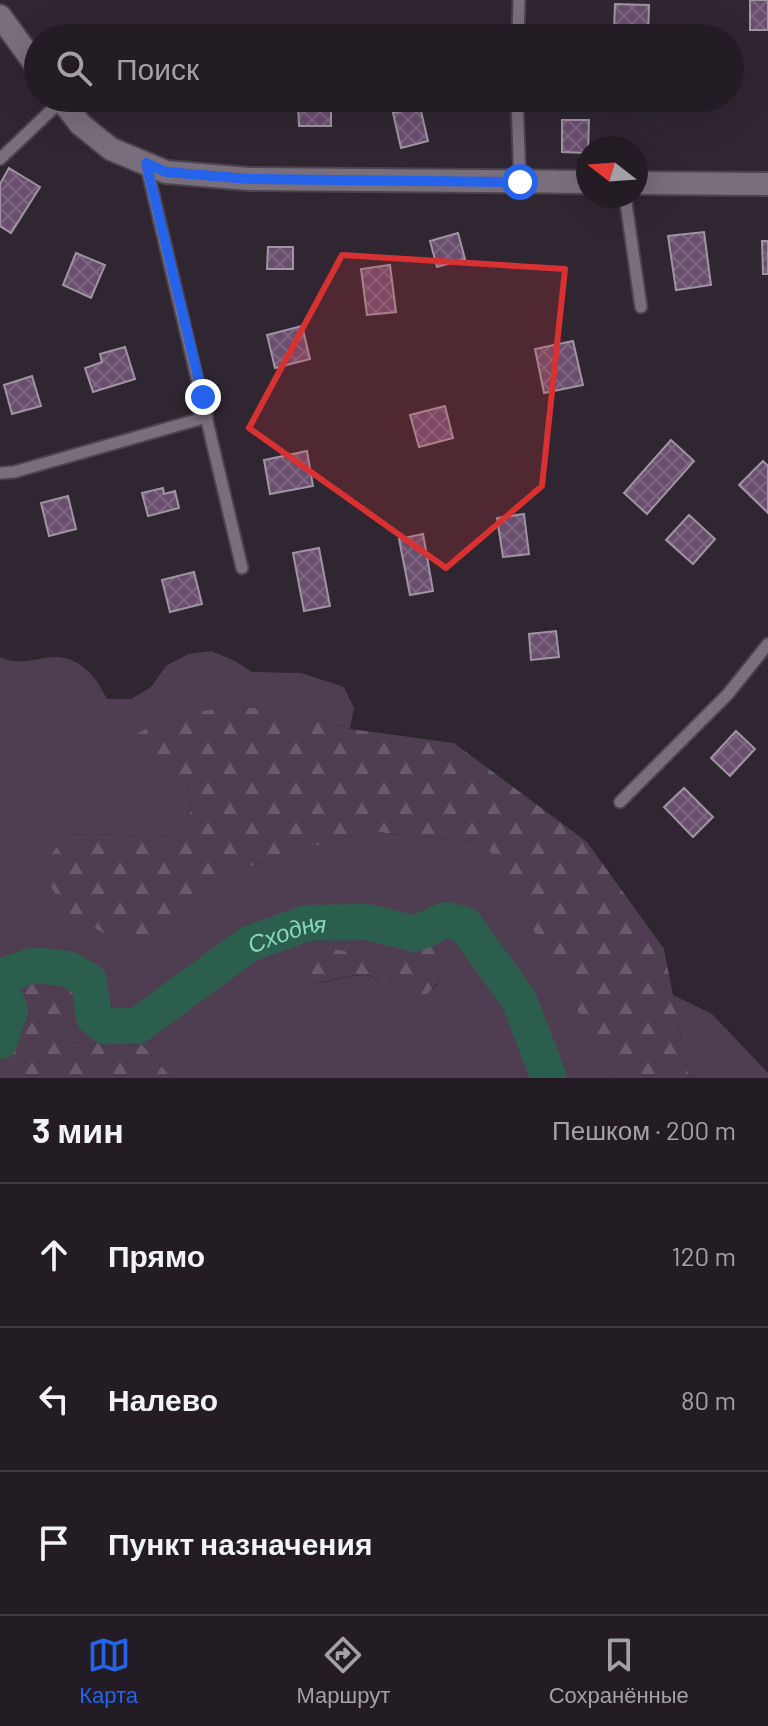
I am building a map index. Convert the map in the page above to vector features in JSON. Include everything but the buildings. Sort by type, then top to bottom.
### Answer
[{"type":"street","points":[[0,16],[24,49]]},
{"type":"street","points":[[71,112],[80,124],[111,149],[166,172],[249,179],[576,182]]},
{"type":"street","points":[[648,183],[768,184]]},
{"type":"lane","points":[[518,24],[519,0]]},
{"type":"lane","points":[[0,159],[48,112]]},
{"type":"lane","points":[[518,112],[520,182]]},
{"type":"lane","points":[[146,163],[242,568]]},
{"type":"lane","points":[[627,208],[641,307]]},
{"type":"lane","points":[[0,473],[14,472],[207,417]]},
{"type":"lane","points":[[620,802],[728,694],[768,644]]},
{"type":"highlighted area","points":[[342,255],[565,269],[542,486],[446,568],[249,428]]},
{"type":"green space","points":[[211,651],[252,672],[301,673],[344,687],[354,708],[350,729],[288,713],[233,705],[129,738],[187,785],[192,810],[171,836],[65,834],[189,919],[224,874],[365,831],[485,842],[612,1078],[172,1078],[142,1045],[61,1042],[78,986],[0,1009],[0,657],[22,661],[65,658],[87,670],[107,699],[131,699],[151,687],[166,666],[188,654]],"holes":[[[411,945],[443,974],[426,995],[390,987],[364,975],[312,982],[312,970],[324,952],[338,950],[376,959]]]},
{"type":"green space","points":[[233,705],[288,713],[350,729],[454,743],[587,842],[664,949],[689,1078],[612,1078],[485,842],[365,831],[224,874],[189,919],[140,951],[74,918],[40,873],[65,834],[171,836],[192,810],[187,785],[129,738],[162,720]]},
{"type":"green space","points":[[411,945],[432,946],[443,951],[445,964],[442,975],[426,995],[411,994],[364,975],[312,982],[315,961],[330,949],[376,959]]},
{"type":"green space","points":[[32,976],[78,986],[62,1042],[142,1045],[172,1078],[0,1078],[0,1009],[20,1004]]},
{"type":"green space","points":[[673,995],[712,1014],[768,1073],[768,1078],[689,1078]]},
{"type":"waterway","name":"Сходня","points":[[0,984],[8,974],[35,965],[68,969],[89,981],[94,1017],[105,1026],[137,1026],[249,944],[307,923],[367,922],[415,934],[446,920],[465,925],[519,1000],[549,1078]]},
{"type":"waterway","name":"Сходня","points":[[0,988],[10,1010],[0,1041]]},
{"type":"route","points":[[203,397],[146,163],[166,172],[249,179],[520,182]]}]
